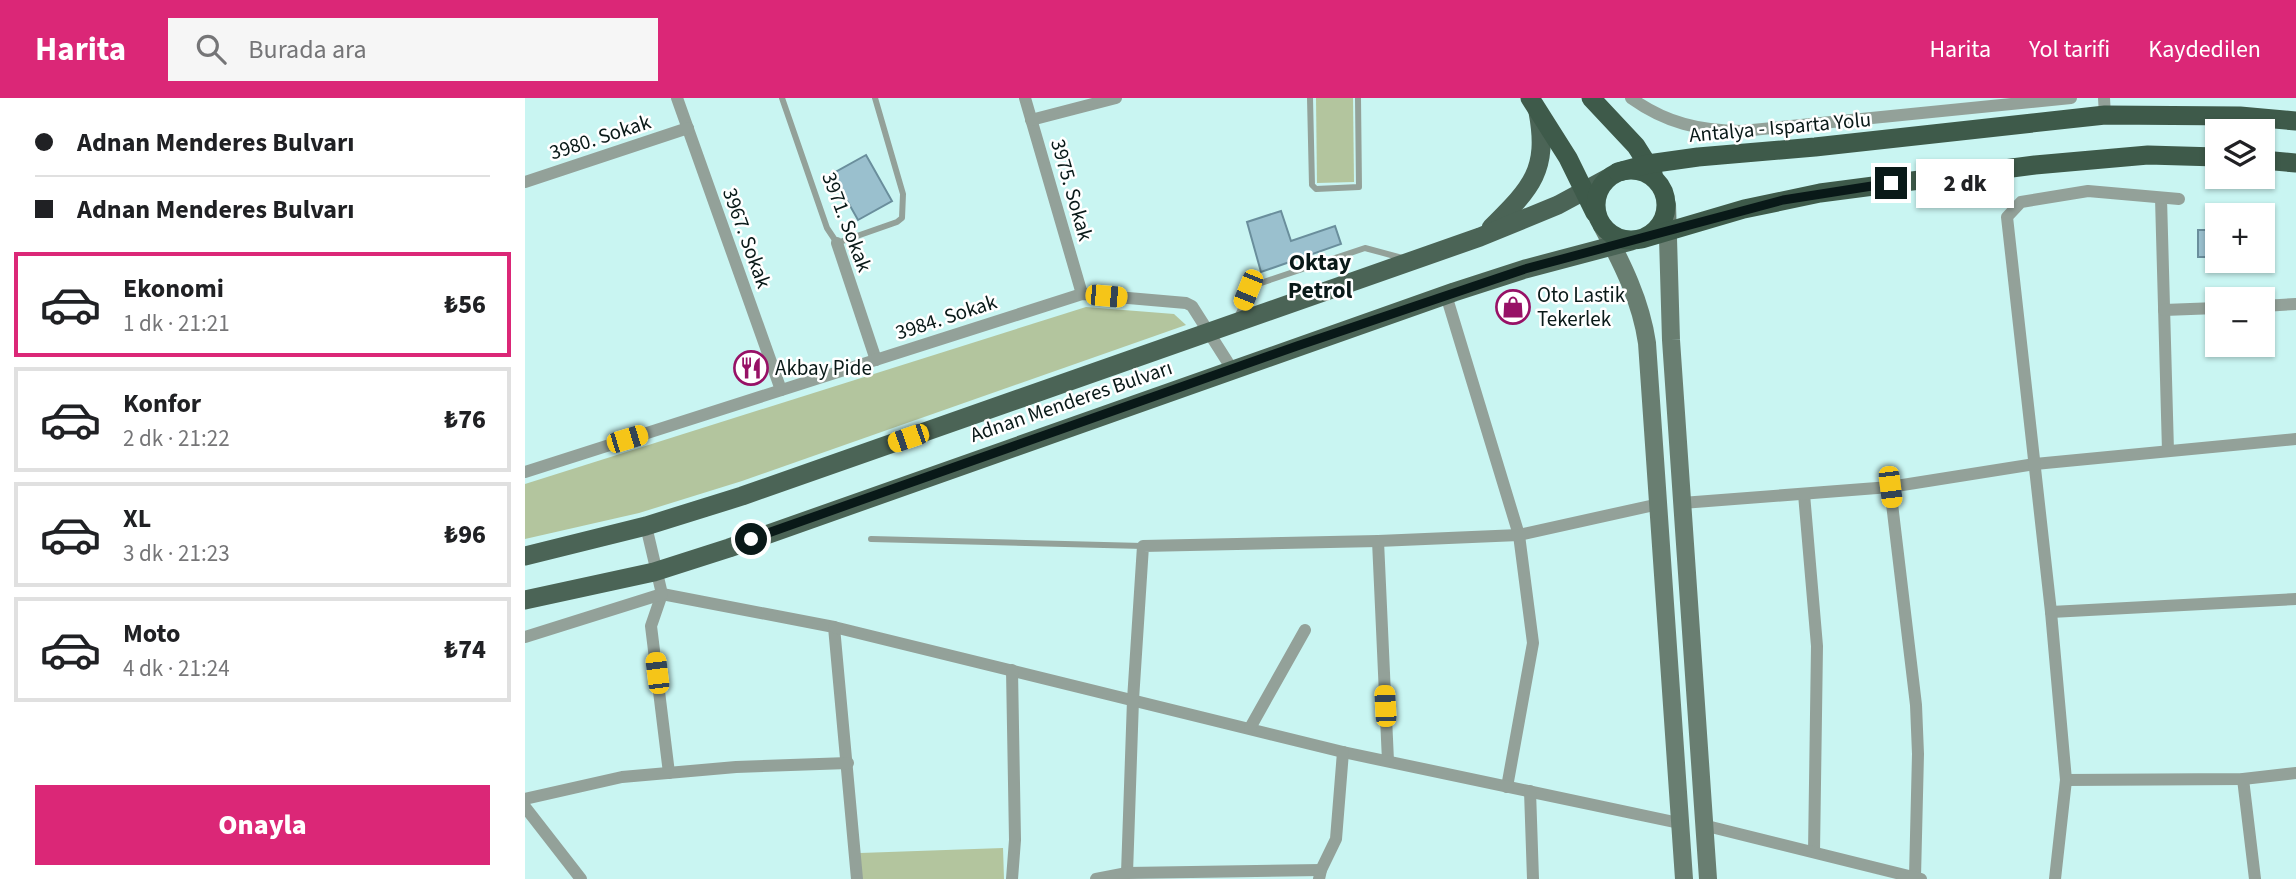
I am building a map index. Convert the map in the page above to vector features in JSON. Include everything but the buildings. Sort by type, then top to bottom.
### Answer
[{"type":"highway","points":[[1591,98],[1636,146],[1665,198]]},
{"type":"highway","points":[[1533,103],[1568,158],[1599,222],[1619,239],[1628,242],[1652,234],[1660,226],[1665,215],[1665,198],[1658,183],[1639,170],[1613,175],[1596,195],[1599,222]]},
{"type":"highway","name":"Antalya - Isparta Yolu","points":[[1613,175],[1648,164],[2104,106],[2296,121]]},
{"type":"highway","name":"Adnan Menderes Bulvarı","points":[[1628,242],[1783,200],[1901,182],[2035,165],[2148,155],[2205,157]]},
{"type":"highway","points":[[2275,161],[2296,163]]},
{"type":"main road","points":[[1485,234],[1516,203],[1540,162],[1542,136],[1533,103]]},
{"type":"main road","name":"Adnan Menderes Bulvarı","points":[[525,556],[646,526],[742,496],[1485,234],[1558,205],[1613,175]]},
{"type":"main road","points":[[1665,198],[1671,340],[1708,879]]},
{"type":"main road","points":[[1628,242],[1627,276],[1644,324],[1684,879]]},
{"type":"main road","name":"Adnan Menderes Bulvarı","points":[[525,600],[657,571],[729,548],[1446,295],[1628,242]]},
{"type":"main road","points":[[1679,823],[1703,825]]},
{"type":"street","name":"3967. Sokak","points":[[677,98],[781,390]]},
{"type":"street","name":"3975. Sokak","points":[[1025,98],[1082,294]]},
{"type":"street","points":[[1031,120],[1116,98]]},
{"type":"street","points":[[1631,98],[1665,118],[1689,127],[1715,131],[1742,131],[2071,98]]},
{"type":"street","name":"3980. Sokak","points":[[525,183],[688,128]]},
{"type":"street","points":[[2055,879],[2066,780],[2051,612],[2007,217],[2021,202],[2088,191],[2179,200]]},
{"type":"street","points":[[2161,198],[2168,451]]},
{"type":"street","name":"3971. Sokak","points":[[838,243],[876,360]]},
{"type":"street","name":"3984. Sokak","points":[[525,472],[1082,294],[1186,303],[1192,306],[1232,369]]},
{"type":"street","points":[[1446,295],[1519,535],[1532,643],[1507,787]]},
{"type":"street","points":[[2275,305],[2296,304]]},
{"type":"street","points":[[2164,310],[2205,308]]},
{"type":"street","points":[[1682,503],[1890,487],[2035,464],[2296,439]]},
{"type":"street","points":[[1703,825],[1814,852],[1878,874],[1918,878],[1916,705],[1890,487]]},
{"type":"street","points":[[1804,494],[1817,646],[1814,852]]},
{"type":"street","points":[[1127,873],[1133,700],[1143,546],[1519,535],[1659,504]]},
{"type":"street","points":[[646,526],[662,594],[651,626],[669,773]]},
{"type":"street","points":[[1378,541],[1388,761]]},
{"type":"street","points":[[525,637],[662,594],[834,627],[1343,752],[1679,823]]},
{"type":"street","points":[[2051,612],[2296,599]]},
{"type":"street","points":[[834,627],[857,879]]},
{"type":"street","points":[[1250,728],[1305,630]]},
{"type":"street","points":[[1012,670],[1015,840],[1012,879]]},
{"type":"street","points":[[1096,879],[1127,873],[1174,876],[1320,874],[1336,839],[1343,752]]},
{"type":"street","points":[[525,799],[622,777],[736,766],[848,763]]},
{"type":"street","points":[[2066,780],[2243,779],[2296,772]]},
{"type":"street","points":[[2243,779],[2255,879]]},
{"type":"street","points":[[1530,791],[1533,879]]},
{"type":"street","points":[[525,807],[581,879]]},
{"type":"lane","name":"3971. Sokak","points":[[782,98],[827,228],[838,243]]},
{"type":"lane","points":[[838,243],[897,222],[903,215],[903,194],[875,98]]},
{"type":"lane","points":[[1311,98],[1313,188],[1359,187],[1358,98]]},
{"type":"lane","points":[[1234,323],[1252,286],[1365,248],[1411,261]]},
{"type":"lane","points":[[871,539],[1143,546]]},
{"type":"green space","points":[[1316,98],[1353,98],[1354,182],[1317,183]]},
{"type":"green space","points":[[1086,307],[1174,314],[1186,325],[742,481],[639,513],[525,539],[525,484]]},
{"type":"green space","points":[[1003,848],[1004,879],[861,879],[860,853]]},
{"type":"place","name":"Oto Lastik Tekerlek","points":[[1513,307]]},
{"type":"place","name":"Akbay Pide","points":[[751,368]]},
{"type":"district","name":"Oktay Petrol","points":[[1320,276]]},
{"type":"route","points":[[751,539],[1297,346],[1525,269],[1642,239],[1703,219],[1783,200],[1891,183]]}]
